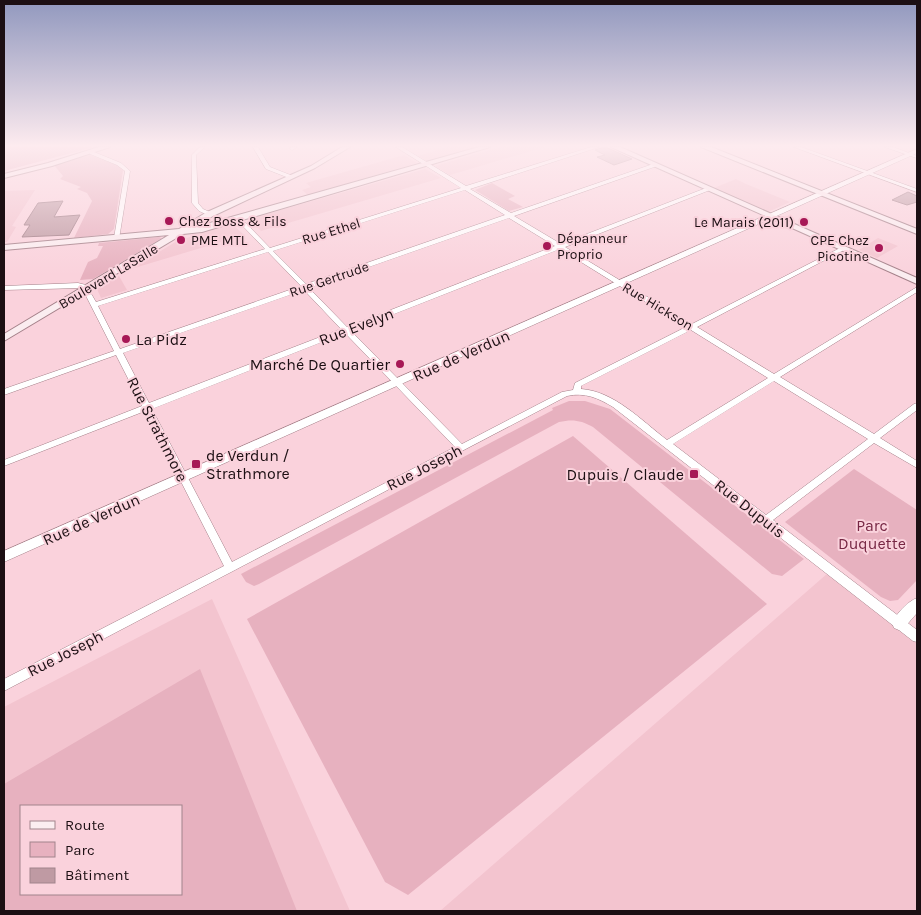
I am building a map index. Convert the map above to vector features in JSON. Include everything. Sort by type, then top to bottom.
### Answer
[{"type":"main road","name":"Boulevard LaSalle","points":[[4,338],[210,214],[263,190]]},
{"type":"main road","points":[[4,247],[180,233],[203,229],[338,190]]},
{"type":"main road","points":[[710,190],[917,281]]},
{"type":"main road","points":[[810,190],[917,232]]},
{"type":"main road","points":[[115,237],[238,218]]},
{"type":"street","points":[[115,237],[124,190]]},
{"type":"street","points":[[194,190],[194,200],[201,210],[210,214]]},
{"type":"street","name":"Rue Ethel","points":[[94,305],[464,190]]},
{"type":"street","name":"Rue Hickson","points":[[467,190],[917,465]]},
{"type":"street","name":"Rue Gertrude","points":[[4,392],[585,190]]},
{"type":"street","name":"Rue Evelyn","points":[[4,463],[706,190]]},
{"type":"street","name":"Rue de Verdun","points":[[4,557],[831,190]]},
{"type":"street","points":[[238,218],[461,448]]},
{"type":"street","name":"Rue Joseph","points":[[4,685],[566,394],[576,392],[578,385],[842,248]]},
{"type":"street","points":[[4,288],[82,285],[86,289]]},
{"type":"street","name":"Rue Strathmore","points":[[86,289],[230,568]]},
{"type":"street","points":[[667,444],[917,289]]},
{"type":"street","name":"Rue Dupuis","points":[[576,392],[588,392],[606,399],[917,637]]},
{"type":"street","points":[[766,520],[917,406]]},
{"type":"street","points":[[899,623],[917,604]]},
{"type":"shaded area","points":[[35,190],[12,226],[16,227],[7,242],[4,242],[4,191]]},
{"type":"shaded area","points":[[303,190],[326,190],[308,195]]},
{"type":"shaded area","points":[[352,190],[401,190],[261,231],[249,219]]},
{"type":"shaded area","points":[[718,190],[760,190],[790,202],[768,212]]},
{"type":"shaded area","points":[[232,224],[244,235],[131,269],[177,241]]},
{"type":"shaded area","name":"CPE Chez Picotine","points":[[878,238],[898,246],[877,258],[859,250]]},
{"type":"shaded area","points":[[119,276],[127,290],[101,298],[97,289]]},
{"type":"shaded area","points":[[828,573],[899,623],[917,628],[917,911],[440,911]]},
{"type":"shaded area","points":[[212,599],[350,911],[4,911],[4,707]]},
{"type":"green space","points":[[79,190],[120,190],[114,229],[108,234],[74,238],[92,201],[87,193]]},
{"type":"green space","points":[[475,190],[504,190],[515,196],[508,199],[523,207],[509,211]]},
{"type":"green space","points":[[162,238],[93,279],[80,280],[88,262],[97,258],[103,246],[98,246],[99,243]]},
{"type":"green space","points":[[569,401],[585,401],[610,409],[804,559],[782,576],[772,574],[593,427],[572,420],[559,422],[259,584],[254,586],[246,582],[241,574],[553,410],[552,408]]},
{"type":"green space","points":[[573,436],[767,604],[408,895],[385,882],[247,619]]},
{"type":"green space","name":"Parc Duquette","points":[[854,469],[917,510],[917,580],[898,600],[890,601],[881,597],[785,522]]},
{"type":"green space","points":[[200,669],[297,911],[4,911],[4,784]]},
{"type":"building","points":[[908,192],[917,196],[917,202],[907,205],[892,200]]},
{"type":"building","points":[[63,201],[54,217],[80,215],[69,235],[22,237],[30,225],[24,225],[38,203]]},
{"type":"place","name":"Chez Boss & Fils","points":[[169,221]]},
{"type":"place","name":"Le Marais (2011)","points":[[804,222]]},
{"type":"place","name":"PME MTL","points":[[181,240]]},
{"type":"place","name":"Dépanneur Proprio","points":[[547,246]]},
{"type":"place","name":"CPE Chez Picotine","points":[[879,248]]},
{"type":"place","name":"La Pidz","points":[[126,339]]},
{"type":"place","name":"Marché De Quartier","points":[[400,364]]},
{"type":"place","name":"de Verdun / Strathmore","points":[[196,464]]},
{"type":"place","name":"Dupuis / Claude","points":[[694,474]]}]
